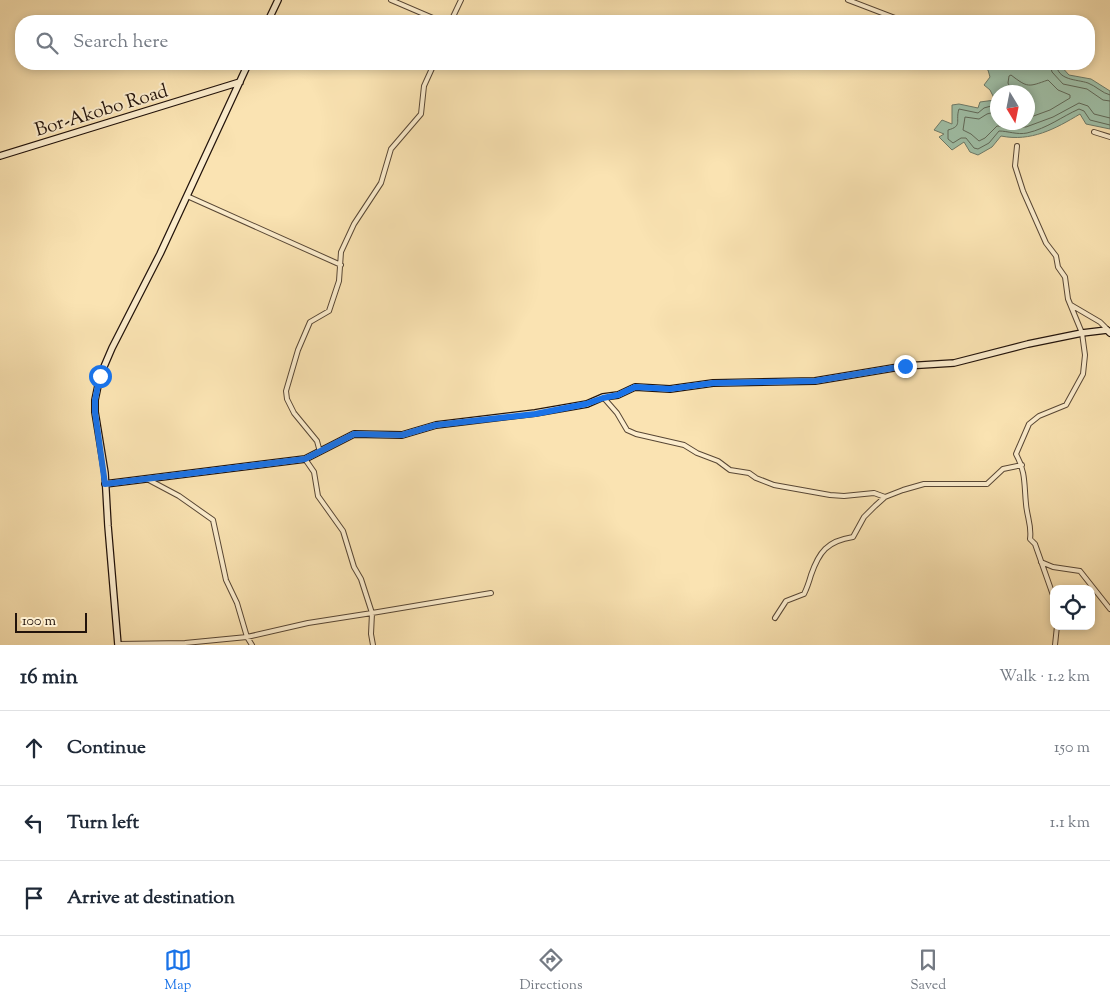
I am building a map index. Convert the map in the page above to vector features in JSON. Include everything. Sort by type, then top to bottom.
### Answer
[{"type":"street","points":[[271,15],[278,0]]},
{"type":"street","points":[[391,0],[426,15]]},
{"type":"street","points":[[454,15],[461,0]]},
{"type":"street","points":[[848,0],[888,15]]},
{"type":"street","points":[[245,70],[100,376],[95,400],[95,412],[105,484],[118,645],[185,643],[247,637],[308,623],[491,593]]},
{"type":"street","points":[[320,452],[317,441],[294,413],[286,391],[298,350],[310,322],[329,311],[339,281],[341,252],[354,224],[381,183],[391,149],[421,114],[424,86],[431,70]]},
{"type":"street","name":"Bor-Akobo Road","points":[[0,156],[240,82]]},
{"type":"street","points":[[1094,132],[1110,137]]},
{"type":"street","points":[[1017,146],[1015,166],[1023,191],[1046,243],[1056,256],[1058,267],[1064,277],[1070,304],[1082,333],[1085,355],[1082,374],[1066,405],[1039,416],[1029,424],[1016,454],[1022,465],[1026,506],[1032,529],[1030,539],[1035,544],[1050,587]]},
{"type":"street","points":[[187,196],[341,265]]},
{"type":"street","points":[[1070,304],[1100,322],[1109,331]]},
{"type":"street","points":[[105,484],[305,459],[354,434],[402,435],[436,425],[535,414],[586,404],[618,395],[635,387],[670,389],[713,383],[815,381],[905,366],[954,363],[1028,344],[1082,333],[1109,331]]},
{"type":"street","points":[[603,398],[617,413],[627,430],[636,434],[684,445],[697,453],[718,461],[730,470],[749,474],[774,485],[830,495],[844,496],[874,493],[886,497]]},
{"type":"street","points":[[305,459],[314,472],[318,496],[343,532],[372,613],[371,634],[373,645]]},
{"type":"street","points":[[775,618],[783,604],[804,594],[824,548],[830,544],[853,537],[864,517],[886,497],[924,484],[987,484],[1003,469],[1022,465]]},
{"type":"street","points":[[147,478],[179,496],[213,520],[226,580],[237,603],[247,637],[252,645]]},
{"type":"street","points":[[1041,562],[1053,567],[1080,571],[1110,610]]},
{"type":"street","points":[[1055,645],[1057,630]]},
{"type":"water","points":[[988,70],[1064,70],[1069,75],[1091,79],[1110,91],[1110,129],[1086,124],[1080,114],[1061,125],[1033,136],[1001,136],[992,147],[978,155],[970,152],[964,142],[952,150],[939,137],[944,134],[934,130],[942,120],[952,124],[952,105],[959,104],[978,108],[980,102],[990,101],[990,130],[1035,130],[1035,85],[990,85],[990,90],[984,85],[990,77]]},
{"type":"route","points":[[100,376],[95,400],[95,412],[105,473],[105,484],[305,459],[354,434],[402,435],[436,425],[535,414],[586,404],[618,395],[635,387],[670,389],[713,383],[815,381],[905,366]]}]
